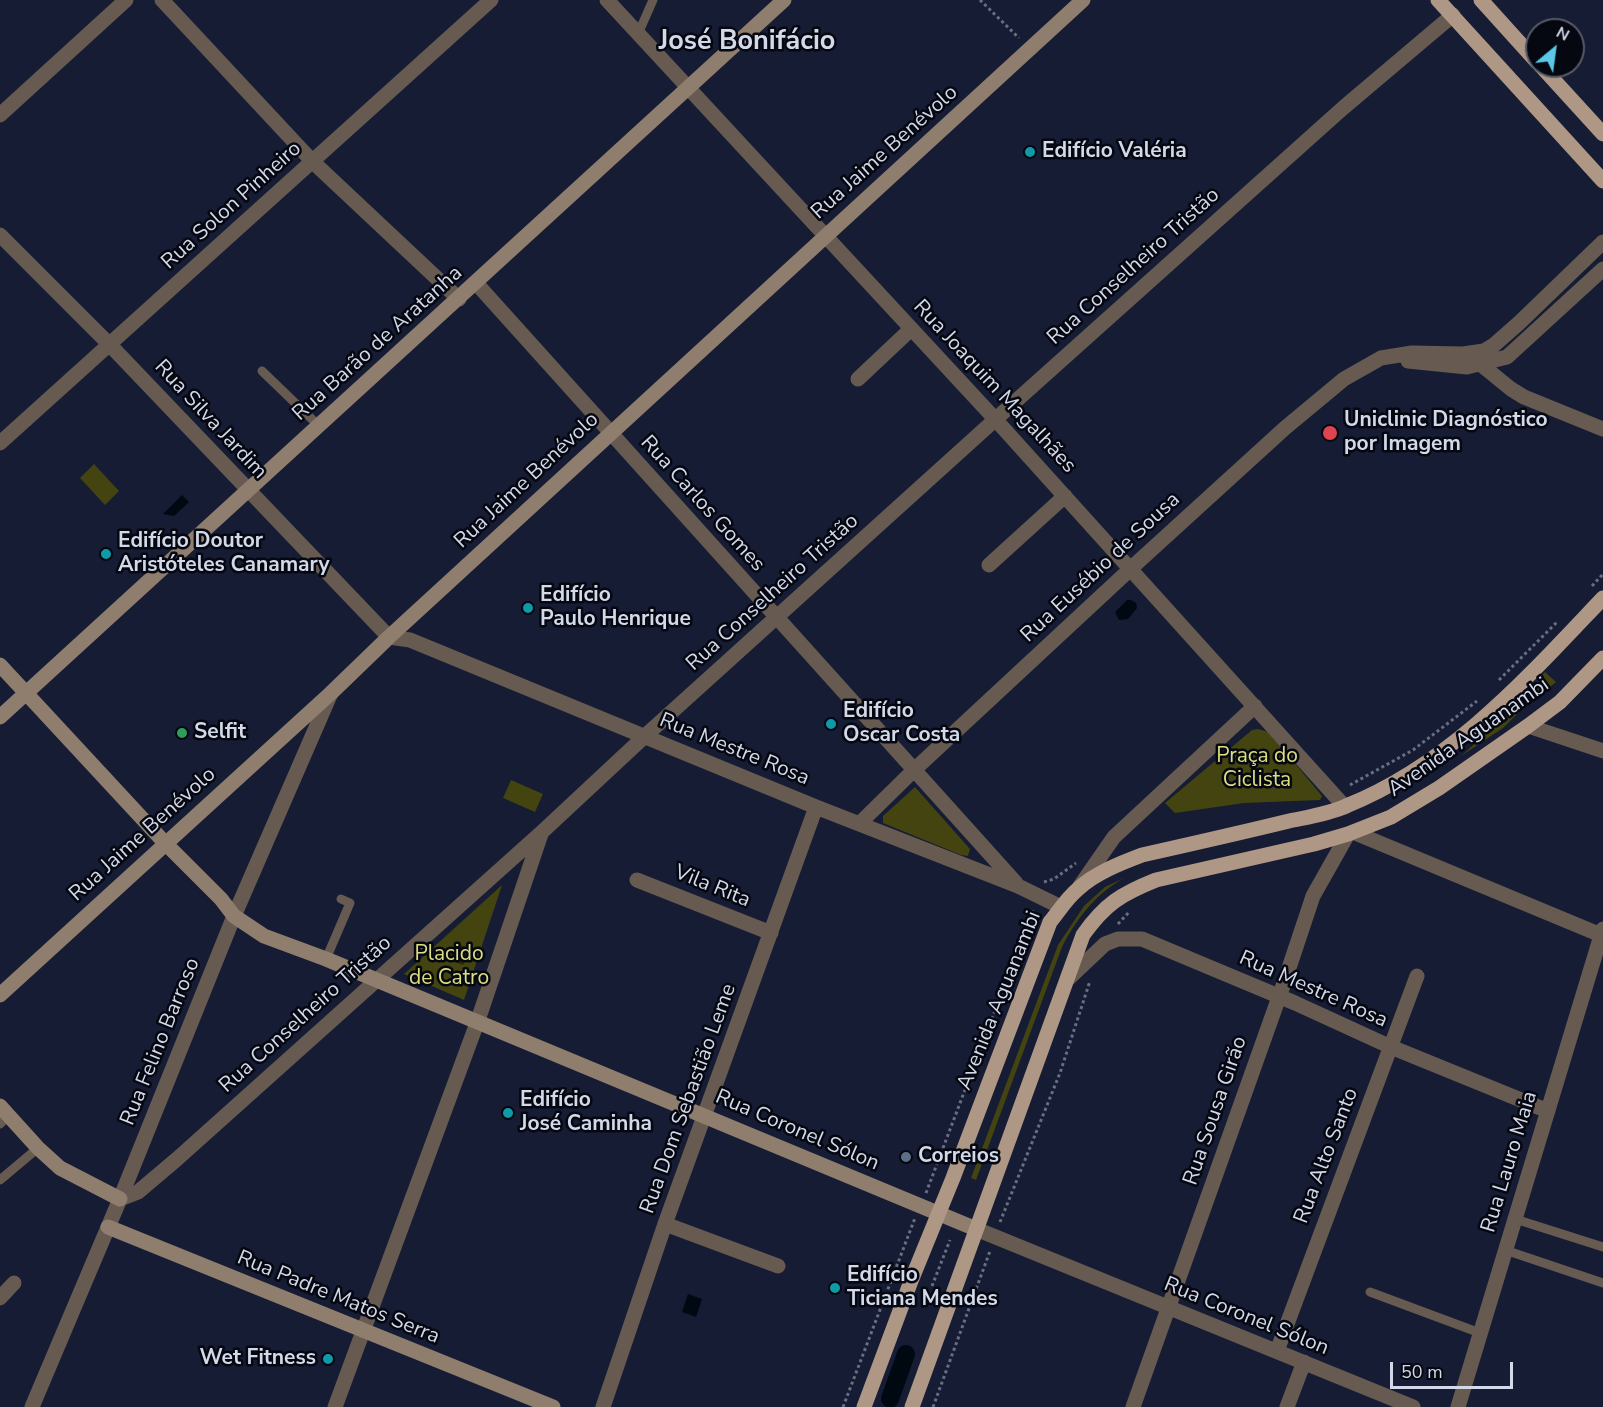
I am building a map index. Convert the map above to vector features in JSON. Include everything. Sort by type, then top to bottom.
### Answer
[{"type":"main road","points":[[1438,0],[1603,181]]},
{"type":"main road","points":[[1480,0],[1525,49]]},
{"type":"main road","points":[[1552,78],[1603,134]]},
{"type":"main road","name":"Avenida Aguanambi","points":[[864,1407],[910,1281],[1050,922],[1080,886],[1118,864],[1142,855],[1345,807],[1411,773],[1490,714],[1603,598]]},
{"type":"main road","name":"Avenida Aguanambi","points":[[912,1407],[1083,935],[1097,915],[1113,901],[1156,880],[1314,844],[1351,833],[1391,817],[1411,806],[1560,702],[1603,658]]},
{"type":"street","points":[[0,115],[126,0]]},
{"type":"street","points":[[162,0],[313,162],[459,299]]},
{"type":"street","name":"Rua Solon Pinheiro","points":[[0,443],[491,0]]},
{"type":"street","name":"Rua Joaquim Magalhães","points":[[607,0],[995,419],[1345,807]]},
{"type":"street","name":"Rua Barão de Aratanha","points":[[0,717],[784,0]]},
{"type":"street","name":"Rua Jaime Benévolo","points":[[0,995],[1083,0]]},
{"type":"street","name":"Rua Conselheiro Tristão","points":[[120,1199],[138,1192],[154,1179],[542,832],[995,419],[1343,108],[1453,15]]},
{"type":"street","name":"Rua Silva Jardim","points":[[0,235],[110,345],[388,637]]},
{"type":"street","name":"Rua Eusébio de Sousa","points":[[860,823],[1130,569],[1293,422],[1344,380],[1381,358],[1412,353],[1463,354],[1484,351],[1494,345],[1603,242]]},
{"type":"street","points":[[1381,358],[1467,367],[1507,357],[1603,269]]},
{"type":"street","name":"Rua Carlos Gomes","points":[[476,283],[1018,886]]},
{"type":"street","points":[[1538,304],[1552,317]]},
{"type":"street","points":[[858,379],[911,328]]},
{"type":"street","points":[[1479,363],[1524,397],[1603,429]]},
{"type":"street","points":[[989,566],[1065,496]]},
{"type":"street","name":"Rua Mestre Rosa","points":[[388,637],[410,640],[816,807],[1018,886],[1061,908]]},
{"type":"street","name":"Rua Coronel Sólon","points":[[0,665],[165,843],[221,899],[234,916],[264,936],[326,959],[1169,1309],[1413,1407]]},
{"type":"street","name":"Rua Felino Barroso","points":[[32,1407],[120,1199],[234,916],[331,693]]},
{"type":"street","points":[[1080,886],[1114,837],[1255,706]]},
{"type":"street","points":[[1528,726],[1603,751]]},
{"type":"street","name":"Rua Dom Sebastião Leme","points":[[603,1407],[665,1224],[816,807]]},
{"type":"street","points":[[335,1407],[477,1023],[542,832]]},
{"type":"street","points":[[1351,833],[1602,932]]},
{"type":"street","name":"Rua Sousa Girão","points":[[1133,1407],[1279,997],[1312,896],[1351,833]]},
{"type":"street","name":"Vila Rita","points":[[638,880],[771,933]]},
{"type":"street","name":"Rua Lauro Maia","points":[[1458,1407],[1602,932]]},
{"type":"street","name":"Rua Mestre Rosa","points":[[1069,978],[1105,944],[1118,939],[1142,939],[1548,1112]]},
{"type":"street","name":"Rua Alto Santo","points":[[1276,1351],[1417,976]]},
{"type":"street","points":[[3,1115],[60,1168],[120,1199]]},
{"type":"street","points":[[665,1224],[778,1266]]},
{"type":"street","name":"Rua Padre Matos Serra","points":[[108,1227],[553,1407]]},
{"type":"street","points":[[0,1298],[14,1283]]},
{"type":"street","points":[[1287,1407],[1304,1362]]},
{"type":"lane","points":[[638,34],[653,0]]},
{"type":"lane","points":[[262,371],[319,426]]},
{"type":"lane","points":[[326,959],[350,903],[341,899]]},
{"type":"lane","points":[[0,1180],[38,1148]]},
{"type":"lane","points":[[1515,1219],[1603,1247]]},
{"type":"lane","points":[[1505,1250],[1603,1282]]},
{"type":"lane","points":[[1370,1292],[1480,1334]]},
{"type":"path","points":[[980,0],[1030,48]]},
{"type":"path","points":[[1588,590],[1603,574]]},
{"type":"path","name":"Avenida Aguanambi","points":[[1497,682],[1564,614]]},
{"type":"path","name":"Avenida Aguanambi","points":[[1342,790],[1413,750],[1483,696]]},
{"type":"path","points":[[1044,880],[1054,879],[1077,861]]},
{"type":"path","points":[[932,1177],[1030,916]]},
{"type":"path","points":[[999,1225],[1060,1074],[1089,983]]},
{"type":"path","points":[[843,1407],[915,1218]]},
{"type":"path","points":[[932,1286],[950,1240]]},
{"type":"path","points":[[933,1407],[991,1247]]},
{"type":"green space","points":[[94,464],[119,491],[105,505],[80,478]]},
{"type":"green space","points":[[1545,672],[1556,682],[1503,728],[1461,756],[1508,714]]},
{"type":"green space","name":"Praça do Ciclista","points":[[1252,730],[1269,732],[1322,796],[1320,800],[1244,803],[1175,813],[1165,803]]},
{"type":"green space","points":[[511,780],[543,794],[535,812],[503,798]]},
{"type":"green space","points":[[915,787],[970,849],[968,856],[883,823],[883,816]]},
{"type":"green space","points":[[1126,877],[1115,883],[1088,907],[1062,947],[976,1180],[971,1178],[1058,945],[1084,906],[1105,887]]},
{"type":"green space","name":"Placido de Catro","points":[[502,885],[464,1000],[404,974]]},
{"type":"sand","points":[[461,945],[469,950],[463,965],[443,957]]},
{"type":"shaded area","points":[[182,495],[189,502],[174,516],[163,514]]},
{"type":"shaded area","points":[[1127,600],[1136,603],[1137,608],[1128,619],[1119,620],[1115,612]]},
{"type":"shaded area","points":[[688,1294],[702,1299],[696,1317],[682,1312]]},
{"type":"waterway","points":[[890,1399],[906,1354]]},
{"type":"place","name":"Edifício Valéria","points":[[1030,152]]},
{"type":"place","name":"Uniclinic Diagnóstico por Imagem","points":[[1330,433]]},
{"type":"place","name":"Edifício Doutor Aristóteles Canamary","points":[[106,554]]},
{"type":"place","name":"Edifício Paulo Henrique","points":[[528,608]]},
{"type":"place","name":"Edifício Oscar Costa","points":[[831,724]]},
{"type":"place","name":"Selfit","points":[[182,733]]},
{"type":"place","name":"Edifício José Caminha","points":[[508,1113]]},
{"type":"place","name":"Correios","points":[[906,1157]]},
{"type":"place","name":"Edifício Ticiana Mendes","points":[[835,1288]]},
{"type":"place","name":"Wet Fitness","points":[[328,1359]]},
{"type":"district","name":"José Bonifácio","points":[[747,42]]}]
